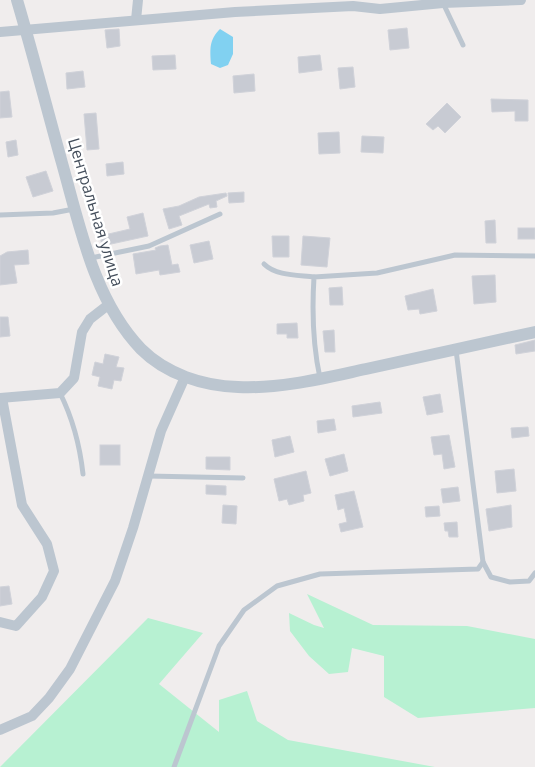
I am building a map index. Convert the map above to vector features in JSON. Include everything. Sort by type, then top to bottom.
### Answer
[{"type":"street","name":"Центральная улица","points":[[17,0],[75,208],[90,258],[108,305],[126,332],[143,351],[164,367],[185,377],[215,385],[239,387],[273,386],[320,379],[535,332]]},
{"type":"street","points":[[136,20],[138,0]]},
{"type":"street","points":[[0,32],[235,12],[353,6],[380,9],[443,2],[521,0]]},
{"type":"street","points":[[0,622],[16,626],[42,597],[54,571],[47,544],[22,505],[1,398],[60,392],[74,378],[82,332],[90,319],[108,305]]},
{"type":"street","points":[[0,730],[32,716],[50,698],[70,668],[115,581],[161,431],[185,377]]},
{"type":"lane","points":[[443,2],[463,45]]},
{"type":"lane","points":[[0,215],[53,213],[75,208]]},
{"type":"lane","points":[[90,258],[149,246],[220,214]]},
{"type":"lane","points":[[264,264],[269,269],[278,272],[314,276],[377,273],[455,255],[535,256]]},
{"type":"lane","points":[[314,276],[316,353],[320,379]]},
{"type":"lane","points":[[456,350],[483,562],[491,577],[510,582],[529,581],[535,573]]},
{"type":"lane","points":[[60,392],[67,406],[80,453],[82,474]]},
{"type":"lane","points":[[148,476],[243,478]]},
{"type":"lane","points":[[174,767],[219,646],[244,610],[277,586],[320,574],[478,569],[483,562]]},
{"type":"green space","points":[[307,594],[373,625],[467,626],[535,639],[535,708],[418,718],[384,697],[384,656],[352,648],[348,672],[329,674],[309,656],[290,631],[289,613],[324,628]]},
{"type":"green space","points":[[148,618],[203,633],[159,684],[219,732],[219,700],[247,691],[257,721],[288,740],[435,767],[0,767]]},
{"type":"water","points":[[220,29],[233,37],[233,54],[228,65],[220,68],[211,64],[210,54],[212,41]]},
{"type":"building","points":[[407,28],[409,48],[390,50],[388,30]]},
{"type":"building","points":[[119,29],[120,46],[107,48],[105,30]]},
{"type":"building","points":[[175,55],[176,69],[153,70],[152,56]]},
{"type":"building","points":[[320,55],[322,70],[299,73],[298,57]]},
{"type":"building","points":[[353,67],[355,87],[340,89],[338,68]]},
{"type":"building","points":[[83,71],[85,87],[67,89],[66,73]]},
{"type":"building","points":[[254,74],[255,91],[234,93],[233,76]]},
{"type":"building","points":[[9,91],[12,117],[0,118],[0,92]]},
{"type":"building","points":[[491,99],[528,100],[528,121],[515,121],[515,111],[492,112]]},
{"type":"building","points":[[447,103],[461,117],[445,133],[438,126],[433,130],[426,124]]},
{"type":"building","points":[[96,113],[99,149],[87,150],[84,114]]},
{"type":"building","points":[[339,132],[340,153],[319,154],[318,133]]},
{"type":"building","points":[[362,136],[384,137],[383,153],[361,152]]},
{"type":"building","points":[[16,140],[18,155],[8,157],[6,142]]},
{"type":"building","points":[[123,162],[124,174],[107,176],[106,164]]},
{"type":"building","points":[[46,171],[53,191],[33,197],[26,177]]},
{"type":"building","points":[[244,192],[244,202],[229,203],[228,193]]},
{"type":"building","points":[[226,193],[227,196],[216,201],[217,207],[210,208],[209,204],[179,216],[182,225],[169,229],[163,209],[179,206],[199,197]]},
{"type":"building","points":[[143,213],[148,236],[102,246],[100,236],[130,229],[127,217]]},
{"type":"building","points":[[495,220],[496,243],[486,243],[485,221]]},
{"type":"building","points":[[518,228],[535,228],[535,239],[518,239]]},
{"type":"building","points":[[272,236],[289,236],[289,257],[273,257]]},
{"type":"building","points":[[303,236],[330,238],[327,267],[301,265]]},
{"type":"building","points":[[209,241],[213,259],[194,263],[190,245]]},
{"type":"building","points":[[168,245],[172,265],[178,264],[180,272],[160,275],[159,270],[136,274],[133,254],[156,250],[155,248]]},
{"type":"building","points":[[28,250],[29,264],[14,265],[17,283],[0,285],[0,256],[7,252]]},
{"type":"building","points":[[495,275],[496,302],[474,304],[472,276]]},
{"type":"building","points":[[342,287],[343,305],[330,305],[329,288]]},
{"type":"building","points":[[433,289],[437,311],[420,314],[419,309],[408,310],[405,296]]},
{"type":"building","points":[[0,317],[8,317],[10,336],[0,337]]},
{"type":"building","points":[[297,323],[298,338],[287,338],[287,334],[277,334],[277,324]]},
{"type":"building","points":[[334,330],[335,352],[325,352],[323,331]]},
{"type":"building","points":[[535,340],[535,351],[516,354],[515,345]]},
{"type":"building","points":[[105,354],[119,357],[116,367],[124,368],[121,381],[114,380],[112,389],[98,386],[100,377],[92,375],[95,362],[103,364]]},
{"type":"building","points":[[440,394],[443,412],[427,415],[423,397]]},
{"type":"building","points":[[380,402],[382,413],[353,417],[352,406]]},
{"type":"building","points":[[334,419],[336,430],[318,433],[317,421]]},
{"type":"building","points":[[528,427],[529,436],[512,438],[511,428]]},
{"type":"building","points":[[449,435],[455,467],[444,469],[442,454],[434,455],[431,437]]},
{"type":"building","points":[[290,436],[294,452],[275,457],[272,440]]},
{"type":"building","points":[[100,445],[120,445],[120,465],[100,465]]},
{"type":"building","points":[[344,454],[348,471],[330,476],[325,459]]},
{"type":"building","points":[[206,457],[230,457],[230,470],[206,469]]},
{"type":"building","points":[[514,469],[516,491],[497,493],[495,471]]},
{"type":"building","points":[[306,471],[311,493],[303,495],[304,501],[289,505],[287,499],[279,501],[274,479]]},
{"type":"building","points":[[206,485],[226,486],[226,495],[206,494]]},
{"type":"building","points":[[458,487],[460,501],[443,503],[441,489]]},
{"type":"building","points":[[354,491],[363,527],[341,532],[339,524],[347,522],[344,508],[338,510],[335,495]]},
{"type":"building","points":[[223,505],[237,506],[236,524],[222,523]]},
{"type":"building","points":[[511,505],[512,527],[489,531],[486,509]]},
{"type":"building","points":[[439,506],[440,516],[426,517],[425,507]]},
{"type":"building","points":[[457,522],[458,537],[449,537],[448,531],[445,531],[444,523]]},
{"type":"building","points":[[9,586],[12,604],[0,606],[0,587]]}]
